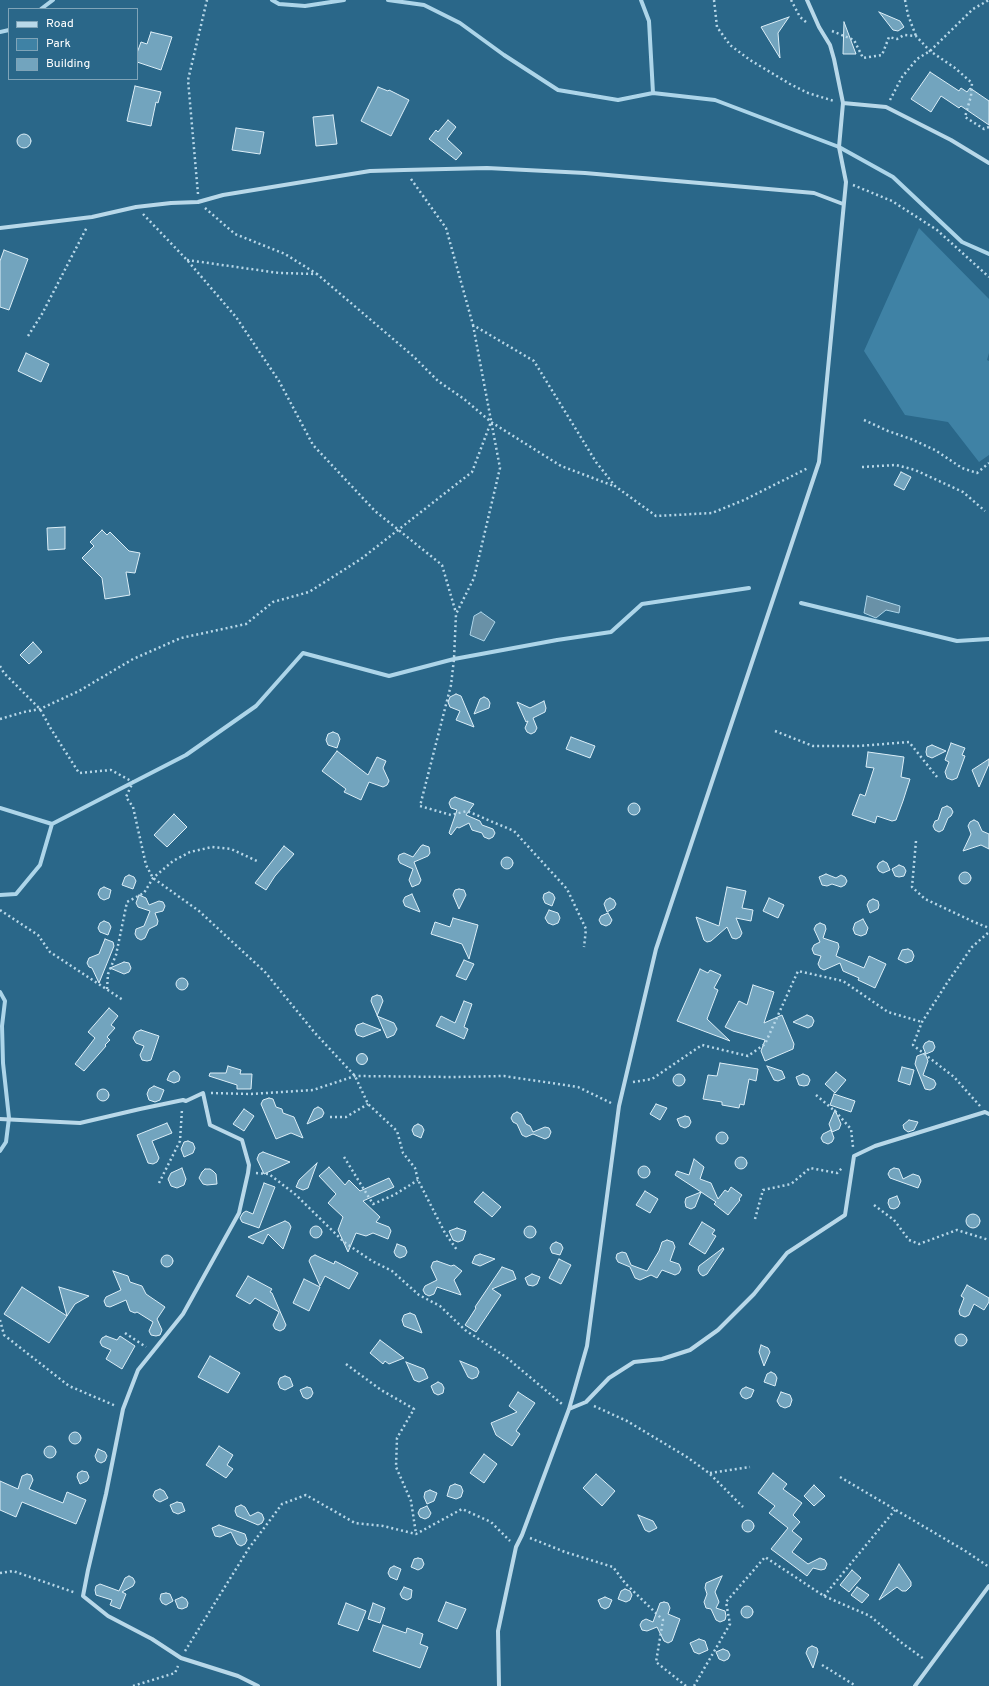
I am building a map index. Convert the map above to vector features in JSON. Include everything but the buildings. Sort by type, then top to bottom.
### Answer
[{"type":"street","points":[[499,1686],[498,1631],[516,1547],[522,1535],[568,1409],[587,1346],[619,1106],[656,949],[819,462],[846,182],[839,147],[843,103],[834,59],[830,45],[819,27],[807,0]]},
{"type":"street","points":[[843,103],[886,107],[951,140],[989,163]]},
{"type":"street","points":[[0,228],[92,217],[136,207],[198,202],[223,195],[332,177],[370,172],[404,170],[488,168],[586,172],[814,193],[843,204]]},
{"type":"street","points":[[0,1119],[80,1123],[183,1100],[186,1101],[203,1093],[210,1125],[242,1140],[249,1165],[239,1213],[183,1314],[138,1370],[123,1408],[106,1494],[88,1570],[84,1596],[108,1616],[181,1658],[238,1676],[258,1686]]},
{"type":"street","points":[[568,1409],[586,1402],[609,1378],[634,1362],[662,1359],[690,1350],[718,1330],[754,1294],[787,1253],[845,1215],[854,1156],[875,1146],[987,1113]]},
{"type":"street","points":[[915,1686],[989,1586]]},
{"type":"path","points":[[207,0],[188,80],[198,202],[235,234],[285,254],[317,274],[412,356],[438,381],[464,399],[491,422],[561,466],[615,486]]},
{"type":"path","points":[[714,0],[717,27],[730,45],[750,60],[790,84],[808,93],[843,103]]},
{"type":"path","points":[[791,0],[800,17],[808,24],[854,40],[863,58],[882,55],[889,36],[897,39],[904,35],[916,36]]},
{"type":"path","points":[[906,0],[908,15],[916,36],[930,51],[955,68],[972,83],[971,96],[965,117],[984,129],[989,127]]},
{"type":"path","points":[[886,107],[902,77],[917,59],[930,51],[973,9],[989,0]]},
{"type":"path","points":[[404,170],[446,228],[473,326],[500,468],[474,578],[456,614]]},
{"type":"path","points":[[846,182],[892,201],[937,230],[989,277]]},
{"type":"path","points":[[136,207],[187,260],[236,317],[279,381],[313,445],[375,511],[442,566],[456,614],[454,659],[450,686],[420,806],[451,815],[467,811],[514,831],[567,889],[586,929],[584,947]]},
{"type":"path","points":[[28,336],[42,314],[92,217]]},
{"type":"path","points":[[187,260],[279,273],[317,274]]},
{"type":"path","points":[[473,326],[534,361],[596,462],[615,486],[656,516],[712,513],[744,500],[819,462]]},
{"type":"path","points":[[864,420],[929,447],[962,468],[977,473],[989,463]]},
{"type":"path","points":[[0,719],[40,709],[78,691],[133,659],[181,638],[246,624],[273,602],[309,592],[360,559],[472,472],[491,422]]},
{"type":"path","points":[[862,467],[896,465],[915,470],[963,492],[984,511]]},
{"type":"path","points":[[0,666],[4,673],[40,709],[79,773],[111,770],[133,782],[126,797],[133,807],[146,865],[153,878],[199,911],[265,972],[315,1033],[356,1076],[368,1104],[397,1130],[403,1153],[415,1168],[418,1180],[445,1233],[457,1250]]},
{"type":"path","points":[[775,731],[813,746],[859,746],[909,742],[938,776]]},
{"type":"path","points":[[916,841],[912,887],[925,899],[989,928]]},
{"type":"path","points":[[107,989],[108,974],[116,955],[127,902],[144,893],[153,878],[173,861],[190,852],[212,847],[231,849],[257,861]]},
{"type":"path","points":[[0,910],[38,935],[50,952],[123,1000]]},
{"type":"path","points":[[987,1113],[954,1077],[913,1045],[922,1022],[972,947],[989,932]]},
{"type":"path","points":[[625,1083],[652,1079],[702,1045],[748,1056],[765,1044],[798,971],[843,981],[888,1012],[922,1022]]},
{"type":"path","points":[[203,1093],[251,1094],[313,1090],[356,1076],[504,1076],[578,1087],[619,1106]]},
{"type":"path","points":[[755,1219],[763,1190],[791,1184],[810,1168],[837,1173],[854,1156],[851,1129],[836,1112],[816,1095]]},
{"type":"path","points":[[159,1183],[180,1141],[183,1100]]},
{"type":"path","points":[[330,1117],[346,1117],[368,1104]]},
{"type":"path","points":[[344,1157],[373,1204],[394,1196],[418,1180]]},
{"type":"path","points":[[248,1173],[269,1174],[296,1195],[344,1242],[372,1261],[392,1271],[419,1295],[440,1306],[465,1330],[506,1357],[568,1409]]},
{"type":"path","points":[[874,1205],[894,1220],[909,1240],[919,1244],[957,1230],[989,1240]]},
{"type":"path","points":[[0,1320],[4,1335],[70,1386],[123,1408]]},
{"type":"path","points":[[124,1333],[153,1351]]},
{"type":"path","points":[[346,1364],[381,1390],[414,1409],[397,1438],[396,1467],[411,1501],[416,1534]]},
{"type":"path","points":[[586,1402],[627,1421],[687,1456],[709,1473],[743,1507]]},
{"type":"path","points":[[709,1473],[750,1467]]},
{"type":"path","points":[[840,1477],[967,1552],[989,1567]]},
{"type":"path","points":[[133,1686],[175,1673],[181,1658],[249,1548],[282,1504],[306,1495],[356,1523],[384,1526],[416,1534],[462,1510],[491,1522],[516,1547]]},
{"type":"path","points":[[824,1596],[895,1510]]},
{"type":"path","points":[[522,1535],[565,1552],[613,1567],[625,1583],[663,1620],[656,1662],[686,1686]]},
{"type":"path","points":[[694,1686],[730,1624],[726,1602],[765,1557],[824,1596],[870,1616],[902,1643],[932,1663]]},
{"type":"path","points":[[0,1573],[13,1571],[84,1596]]},
{"type":"path","points":[[822,1665],[856,1686]]},
{"type":"green space","points":[[919,228],[989,299],[989,353],[987,360],[989,361],[989,455],[979,462],[948,422],[905,415],[864,351]]},
{"type":"shaded area","points":[[867,596],[900,606],[899,613],[886,610],[876,618],[864,613]]},
{"type":"shaded area","points":[[481,612],[495,622],[484,641],[470,635],[474,616]]},
{"type":"waterway","points":[[42,8],[53,0]]},
{"type":"waterway","points":[[272,0],[279,4],[305,6],[344,0]]},
{"type":"waterway","points":[[388,0],[424,5],[460,23],[504,55],[558,90],[618,100],[653,93],[715,100],[839,147],[893,177],[962,242],[989,254]]},
{"type":"waterway","points":[[641,0],[649,21],[653,93]]},
{"type":"waterway","points":[[0,32],[8,30]]},
{"type":"waterway","points":[[0,808],[52,824],[186,755],[256,706],[303,653],[389,676],[454,659],[557,640],[611,632],[642,604],[749,588]]},
{"type":"waterway","points":[[801,603],[957,641],[989,639]]},
{"type":"waterway","points":[[0,895],[16,894],[40,865],[52,824]]},
{"type":"waterway","points":[[0,992],[5,1001],[2,1026],[3,1063],[9,1118],[6,1142],[0,1151]]}]
